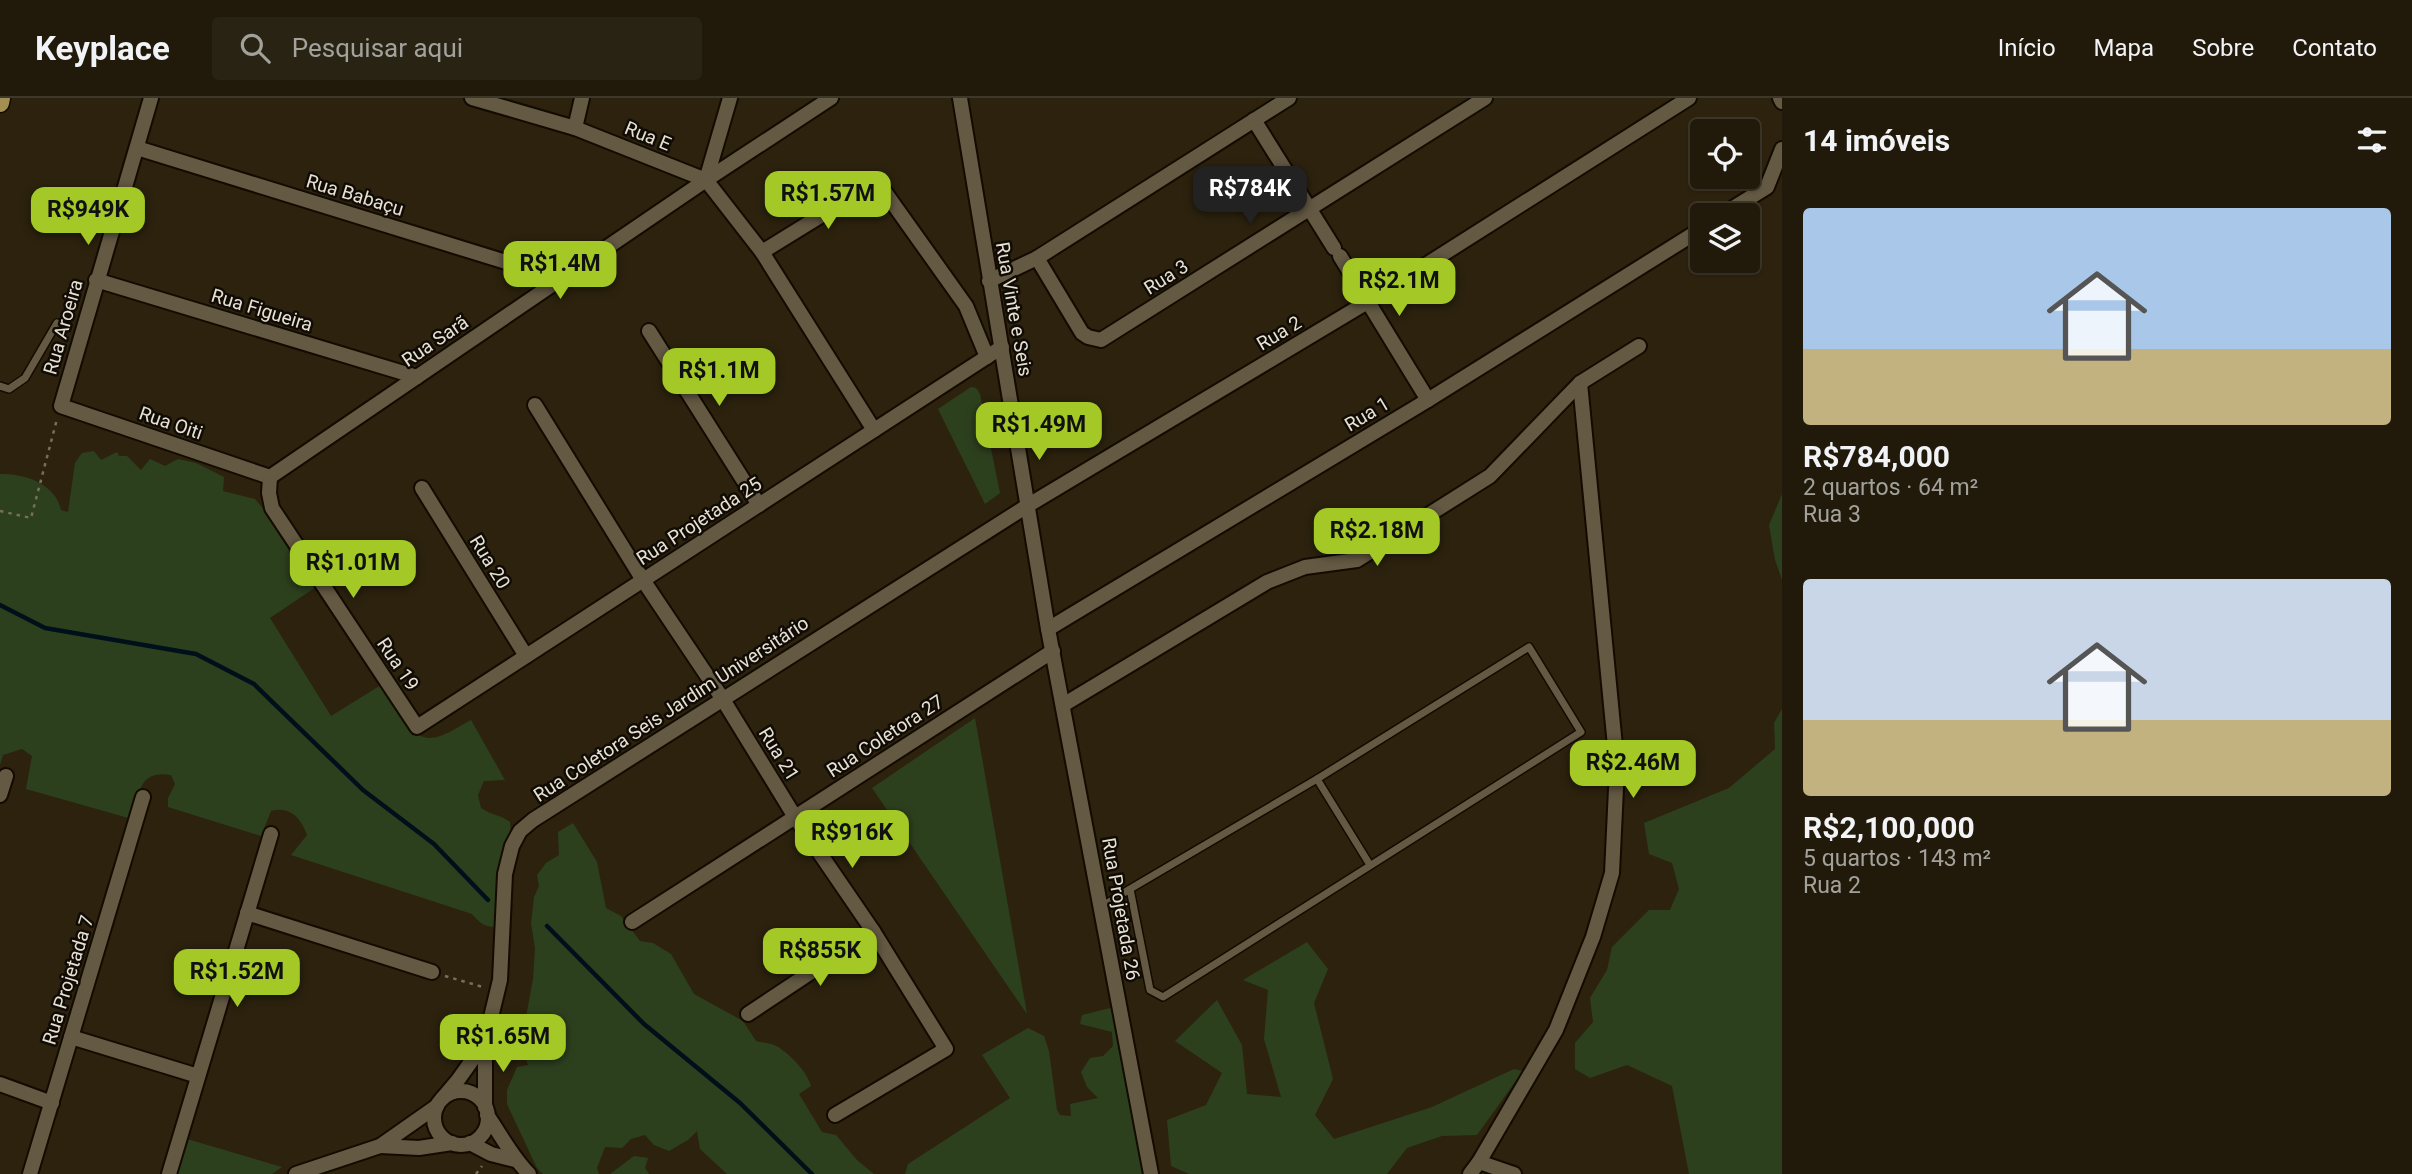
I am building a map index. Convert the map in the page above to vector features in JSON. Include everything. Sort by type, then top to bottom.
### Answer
[{"type":"main road","points":[[0,103],[1,98]]},
{"type":"street","name":"Rua Aroeira","points":[[61,406],[151,98]]},
{"type":"street","name":"Rua E","points":[[472,98],[575,128],[706,180]]},
{"type":"street","points":[[575,128],[582,98]]},
{"type":"street","points":[[730,98],[706,180],[762,251],[874,430]]},
{"type":"street","name":"Rua Sarã","points":[[270,477],[831,98]]},
{"type":"street","name":"Rua Vinte e Seis","points":[[960,98],[1053,651]]},
{"type":"street","points":[[989,281],[1037,258],[1289,98]]},
{"type":"street","name":"Rua 3","points":[[1037,258],[1082,332],[1088,337],[1101,340],[1485,98]]},
{"type":"street","name":"Rua 2","points":[[1027,506],[1369,302],[1689,98]]},
{"type":"street","points":[[1254,120],[1429,400]]},
{"type":"street","name":"Rua Babaçu","points":[[137,148],[561,279]]},
{"type":"street","points":[[1741,203],[1767,187],[1782,149]]},
{"type":"street","points":[[762,251],[877,181],[967,306],[987,357]]},
{"type":"street","name":"Rua 1","points":[[1048,629],[1429,400],[1690,236]]},
{"type":"street","name":"Rua Figueira","points":[[96,280],[417,377]]},
{"type":"street","points":[[649,331],[759,505]]},
{"type":"street","points":[[1063,705],[1266,582],[1305,567],[1357,560],[1490,476],[1580,383],[1639,346]]},
{"type":"street","name":"Rua Projetada 25","points":[[417,727],[1002,347]]},
{"type":"street","points":[[1514,1174],[1475,1168],[1556,1030],[1593,937],[1612,873],[1617,767],[1580,383]]},
{"type":"street","name":"Rua 21","points":[[535,405],[643,580],[722,698],[795,817],[873,932],[946,1049],[835,1115]]},
{"type":"street","name":"Rua Oiti","points":[[61,406],[270,477]]},
{"type":"street","name":"Rua 19","points":[[270,477],[272,508],[417,727]]},
{"type":"street","name":"Rua 20","points":[[422,488],[526,656]]},
{"type":"street","name":"Rua Coletora Seis Jardim Universitário","points":[[485,1042],[498,991],[505,874],[512,846],[520,831],[722,698],[1027,506]]},
{"type":"street","name":"Rua Projetada 26","points":[[1053,651],[1099,908],[1152,1174]]},
{"type":"street","name":"Rua Coletora 27","points":[[632,922],[1053,651]]},
{"type":"street","points":[[0,795],[6,776]]},
{"type":"street","name":"Rua Projetada 7","points":[[30,1174],[143,797]]},
{"type":"street","points":[[169,1174],[271,834]]},
{"type":"street","points":[[247,913],[432,972]]},
{"type":"street","points":[[748,1014],[873,932]]},
{"type":"street","points":[[71,1037],[198,1076]]},
{"type":"street","points":[[452,1143],[438,1132],[434,1114],[439,1102],[485,1042]]},
{"type":"street","points":[[470,1143],[484,1132],[485,1042]]},
{"type":"street","points":[[0,1084],[52,1103]]},
{"type":"street","points":[[296,1174],[380,1146],[449,1094],[466,1091],[473,1094],[486,1111],[515,1160],[529,1174]]},
{"type":"street","points":[[380,1146],[419,1148],[470,1143],[491,1154],[515,1160]]},
{"type":"lane","points":[[0,386],[9,388],[25,378],[57,323]]},
{"type":"lane","points":[[1099,908],[1130,889],[1317,779],[1529,647],[1581,732],[1163,997],[1150,990],[1130,889]]},
{"type":"lane","points":[[1317,779],[1370,865]]},
{"type":"path","points":[[0,511],[31,518],[61,406]]},
{"type":"path","points":[[432,972],[498,991]]},
{"type":"green space","points":[[971,387],[976,388],[980,394],[1000,493],[985,504],[938,409]]},
{"type":"green space","points":[[94,451],[101,460],[117,452],[119,456],[127,456],[141,470],[150,459],[165,466],[178,459],[196,463],[224,477],[223,491],[255,499],[276,524],[316,587],[270,618],[331,716],[381,685],[416,733],[423,737],[444,735],[471,720],[505,780],[484,781],[478,795],[481,808],[510,822],[511,834],[496,927],[482,924],[472,914],[291,855],[307,835],[302,823],[284,810],[271,811],[261,836],[168,807],[168,798],[175,784],[171,775],[160,774],[152,776],[142,785],[132,819],[26,789],[32,756],[22,749],[3,755],[0,765],[0,474],[38,482],[53,493],[61,510],[68,512],[75,463],[82,453]]},
{"type":"green space","points":[[1782,494],[1782,580],[1775,560],[1769,525]]},
{"type":"green space","points":[[1782,709],[1782,1174],[1689,1174],[1672,1086],[1627,1065],[1590,1078],[1575,1069],[1575,1043],[1593,1022],[1590,998],[1607,970],[1612,947],[1649,910],[1670,910],[1679,889],[1672,863],[1649,854],[1644,823],[1729,788],[1775,749],[1774,723]]},
{"type":"green space","points":[[975,718],[1027,1014],[872,788]]},
{"type":"green space","points":[[573,823],[597,862],[606,908],[621,916],[640,941],[653,943],[671,954],[694,994],[743,1021],[756,1041],[776,1046],[793,1059],[811,1086],[799,1094],[822,1132],[836,1135],[857,1160],[874,1174],[727,1174],[700,1149],[697,1131],[669,1151],[654,1145],[645,1135],[631,1139],[622,1148],[605,1147],[597,1168],[599,1174],[543,1174],[537,1168],[507,1104],[507,1090],[517,1067],[528,1065],[521,1044],[533,979],[535,948],[531,923],[534,897],[539,886],[537,875],[546,863],[559,855],[558,832]]},
{"type":"green space","points":[[1307,942],[1328,969],[1314,1003],[1333,1079],[1315,1115],[1334,1139],[1432,1107],[1514,1069],[1523,1071],[1477,1135],[1442,1136],[1407,1148],[1387,1174],[1189,1174],[1171,1166],[1167,1120],[1206,1105],[1222,1073],[1175,1041],[1217,1000],[1242,1045],[1247,1094],[1281,1097],[1264,1039],[1268,990],[1243,980]]},
{"type":"green space","points":[[1110,1008],[1118,1011],[1149,1174],[905,1174],[908,1164],[1010,1098],[982,1055],[1028,1028],[1044,1036],[1060,1115],[1071,1116],[1070,1104],[1098,1098],[1087,1087],[1081,1072],[1090,1058],[1103,1056],[1113,1046],[1112,1032],[1080,1024],[1082,1015]]},
{"type":"green space","points":[[187,1139],[282,1167],[272,1174],[176,1174]]},
{"type":"green space","points":[[634,1156],[648,1158],[645,1168],[649,1174],[610,1174]]},
{"type":"waterway","points":[[0,605],[45,628],[196,654],[254,684],[363,790],[434,844],[488,900]]},
{"type":"waterway","points":[[547,926],[644,1024],[740,1103],[812,1174]]}]
